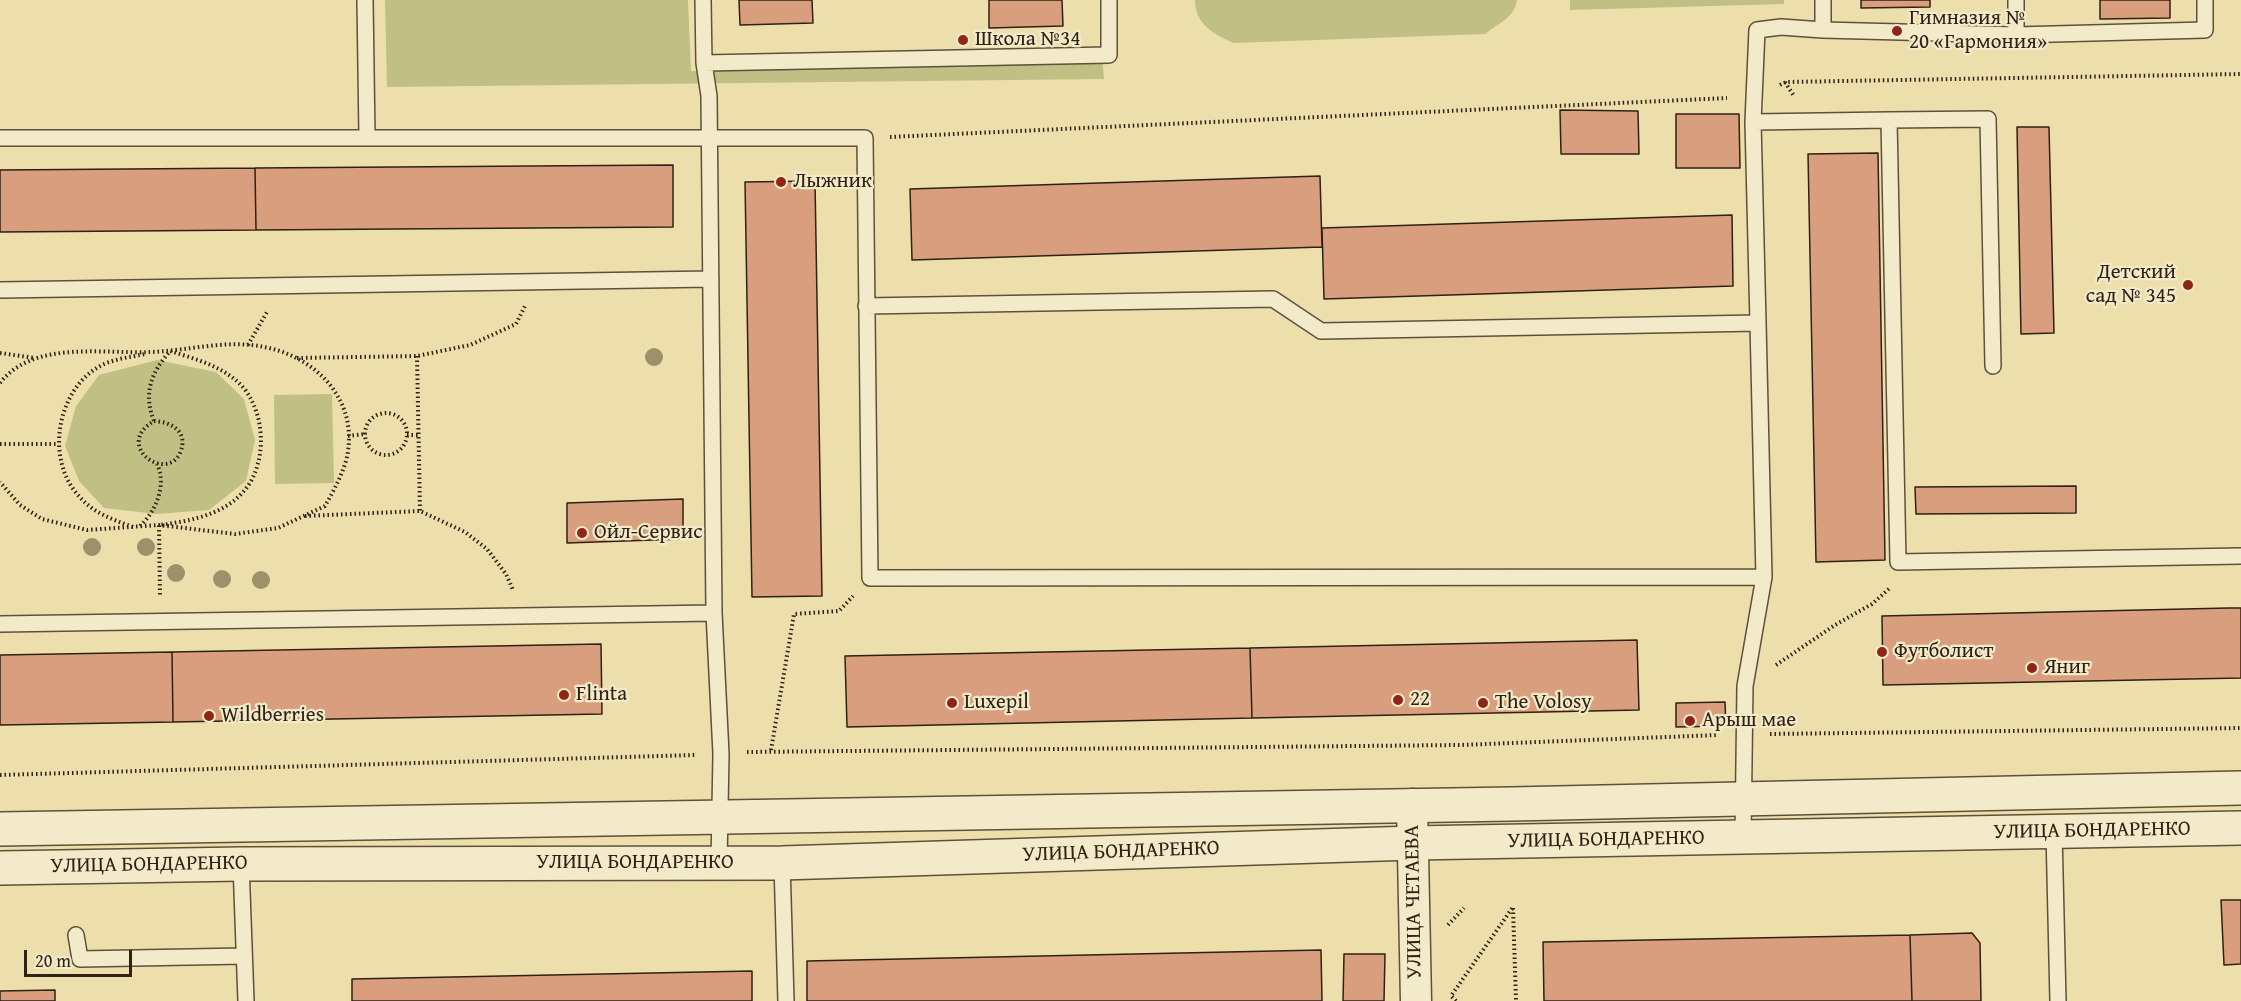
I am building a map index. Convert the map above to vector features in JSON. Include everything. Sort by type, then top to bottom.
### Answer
[{"type":"street","name":"УЛИЦА БОНДАРЕНКО","points":[[0,829],[2241,788]]},
{"type":"street","name":"УЛИЦА ЧЕТАЕВА","points":[[1412,804],[1416,1001]]},
{"type":"street","name":"УЛИЦА БОНДАРЕНКО","points":[[0,868],[241,864],[782,863],[1413,843],[2241,828]]},
{"type":"lane","points":[[365,0],[367,137]]},
{"type":"lane","points":[[703,0],[704,63],[709,96],[710,140],[714,613],[722,754],[718,817],[719,863]]},
{"type":"lane","points":[[704,63],[1109,55],[1109,0]]},
{"type":"lane","points":[[1823,0],[1823,30]]},
{"type":"lane","points":[[2016,0],[2016,35]]},
{"type":"lane","points":[[1743,837],[1745,686],[1764,577],[1753,97],[1757,30],[1781,27],[2016,35],[2205,30],[2205,0]]},
{"type":"lane","points":[[1754,122],[1988,118],[1993,366]]},
{"type":"lane","points":[[1889,120],[1898,562],[2241,556]]},
{"type":"lane","points":[[0,138],[367,137],[710,140],[865,138],[870,578],[1764,577]]},
{"type":"lane","points":[[0,291],[711,279]]},
{"type":"lane","points":[[866,306],[1274,299],[1321,331],[1758,323]]},
{"type":"lane","points":[[0,624],[714,613]]},
{"type":"lane","points":[[2054,832],[2058,1001]]},
{"type":"lane","points":[[782,863],[786,1001]]},
{"type":"lane","points":[[241,864],[246,1001]]},
{"type":"lane","points":[[76,934],[80,959],[244,956]]},
{"type":"path","points":[[865,138],[1753,97],[1786,82],[2241,74]]},
{"type":"path","points":[[295,358],[417,356],[470,345],[516,324],[538,282]]},
{"type":"path","points":[[248,345],[283,286]]},
{"type":"path","points":[[0,383],[7,374],[37,358],[60,353],[152,352],[248,345],[264,347],[295,358],[324,376],[335,389],[344,409],[348,436],[346,459],[325,506],[278,528],[235,534],[159,525]]},
{"type":"path","points":[[154,421],[150,410],[148,387],[157,366],[170,351]]},
{"type":"path","points":[[0,482],[20,505],[42,519],[87,530],[159,525],[207,517],[246,492],[260,454],[261,432],[257,411],[245,390],[230,376],[209,365],[170,351]]},
{"type":"path","points":[[137,527],[98,514],[76,494],[65,475],[58,444],[68,402],[84,378],[101,365],[152,352]]},
{"type":"path","points":[[0,353],[37,358]]},
{"type":"path","points":[[417,356],[420,511]]},
{"type":"path","points":[[380,414],[386,414],[398,418],[406,428],[406,435],[398,451],[385,455],[369,446],[366,434],[369,422],[380,414]]},
{"type":"path","points":[[154,421],[169,422],[179,430],[182,439],[177,458],[167,464],[157,464],[146,459],[140,450],[139,438],[145,427],[154,421]]},
{"type":"path","points":[[348,436],[366,434]]},
{"type":"path","points":[[406,435],[418,435]]},
{"type":"path","points":[[0,444],[58,444]]},
{"type":"path","points":[[137,527],[147,520],[158,499],[161,472],[157,464]]},
{"type":"path","points":[[303,517],[420,511],[465,532],[487,549],[506,574],[524,616]]},
{"type":"path","points":[[159,525],[161,622]]},
{"type":"path","points":[[1745,686],[1835,625],[1872,604],[1918,562]]},
{"type":"path","points":[[771,750],[794,614],[839,611],[870,578]]},
{"type":"path","points":[[0,775],[722,754],[771,750],[1460,745],[1743,734],[2241,728]]},
{"type":"path","points":[[1456,1001],[1451,996],[1513,907],[1516,1001]]},
{"type":"green space","points":[[385,0],[688,0],[691,71],[1102,56],[1104,79],[387,87]]},
{"type":"green space","points":[[1195,0],[1517,0],[1509,16],[1485,34],[1234,43],[1207,28],[1198,16]]},
{"type":"green space","points":[[1570,0],[1784,0],[1784,4],[1570,10]]},
{"type":"green space","points":[[157,360],[216,372],[244,399],[255,440],[246,481],[209,510],[157,514],[104,508],[79,481],[65,446],[76,406],[99,375]]},
{"type":"green space","points":[[332,394],[334,483],[275,484],[274,395]]},
{"type":"building","points":[[739,0],[812,0],[813,23],[740,25]]},
{"type":"building","points":[[989,0],[1062,0],[1063,26],[989,28]]},
{"type":"building","points":[[1861,0],[1930,0],[1930,7],[1861,8]]},
{"type":"building","points":[[2100,0],[2170,0],[2170,18],[2100,19]]},
{"type":"building","points":[[1560,110],[1638,111],[1639,154],[1561,154]]},
{"type":"building","points":[[1676,114],[1739,114],[1740,168],[1676,168]]},
{"type":"building","points":[[2017,127],[2049,127],[2054,333],[2021,334]]},
{"type":"building","points":[[1878,153],[1885,560],[1816,562],[1808,154]]},
{"type":"building","points":[[673,165],[673,227],[256,230],[255,168]]},
{"type":"building","points":[[255,168],[256,230],[0,232],[0,170]]},
{"type":"building","points":[[1320,176],[1322,247],[912,260],[910,189]]},
{"type":"building","points":[[815,181],[822,596],[752,597],[745,182]]},
{"type":"building","points":[[1732,215],[1733,286],[1324,299],[1322,228]]},
{"type":"building","points":[[2076,486],[2076,513],[1916,514],[1915,487]]},
{"type":"building","points":[[683,499],[683,539],[567,543],[567,503]]},
{"type":"building","points":[[2241,608],[2241,678],[1883,685],[1882,616]]},
{"type":"building","points":[[1637,640],[1639,710],[1252,718],[1250,648]]},
{"type":"building","points":[[601,644],[602,714],[173,722],[172,652]]},
{"type":"building","points":[[1250,648],[1252,718],[847,727],[845,656]]},
{"type":"building","points":[[172,652],[173,722],[0,725],[0,655]]},
{"type":"building","points":[[1725,702],[1726,726],[1676,727],[1676,703]]},
{"type":"building","points":[[2221,900],[2241,900],[2241,964],[2224,965]]},
{"type":"building","points":[[1972,933],[1980,943],[1981,1001],[1912,1001],[1910,935]]},
{"type":"building","points":[[1910,935],[1912,1001],[1544,1001],[1543,942]]},
{"type":"building","points":[[1321,950],[1322,1001],[807,1001],[807,961]]},
{"type":"building","points":[[1344,954],[1385,954],[1384,1001],[1343,1001]]},
{"type":"building","points":[[752,971],[752,1001],[352,1001],[352,979]]},
{"type":"building","points":[[55,990],[55,1001],[0,1001],[0,991]]},
{"type":"place","name":"Гимназия № 20 «Гармония»","points":[[1897,31]]},
{"type":"place","name":"Школа №34","points":[[963,40]]},
{"type":"place","name":"Лыжник","points":[[781,182]]},
{"type":"place","name":"Детский сад № 345","points":[[2188,285]]},
{"type":"place","name":"Ойл-Сервис","points":[[582,533]]},
{"type":"place","name":"Футболист","points":[[1882,652]]},
{"type":"place","name":"Яниг","points":[[2032,668]]},
{"type":"place","name":"Flinta","points":[[564,695]]},
{"type":"place","name":"22","points":[[1398,700]]},
{"type":"place","name":"Luxepil","points":[[952,703]]},
{"type":"place","name":"The Volosy","points":[[1483,703]]},
{"type":"place","name":"Wildberries","points":[[209,716]]},
{"type":"place","name":"Арыш мае","points":[[1690,721]]}]
